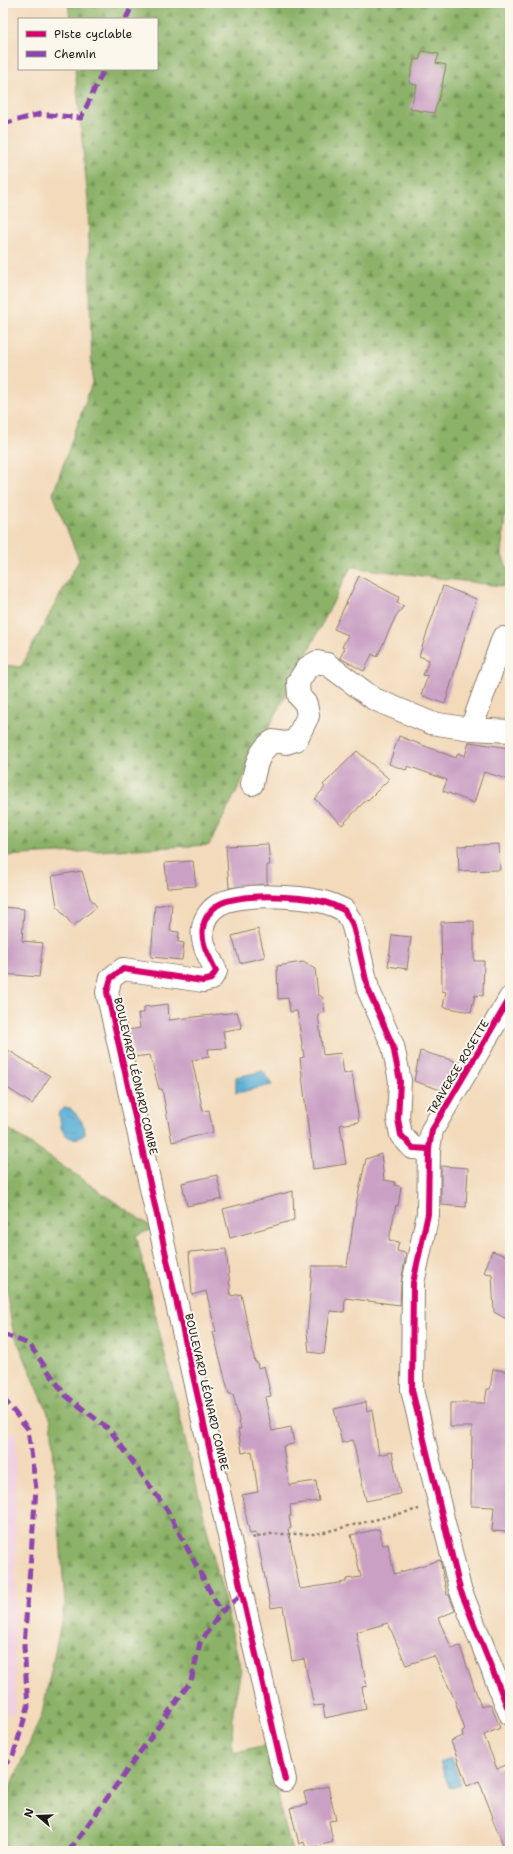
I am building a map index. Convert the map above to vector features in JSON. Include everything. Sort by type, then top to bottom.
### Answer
[{"type":"street","points":[[471,729],[503,638]]},
{"type":"street","points":[[252,784],[256,764],[265,747],[273,741],[286,743],[296,740],[308,716],[306,704],[299,696],[298,682],[307,668],[317,662],[327,664],[374,699],[431,723],[471,729],[510,731]]},
{"type":"street","name":"BOULEVARD LÉONARD COMBE","points":[[286,1780],[230,1542],[107,992],[111,978],[123,969],[203,981],[211,979],[216,971],[203,942],[202,929],[206,917],[218,905],[234,900],[268,897],[300,898],[324,902],[344,910],[352,923],[368,990],[393,1046],[400,1081],[398,1119],[401,1135],[412,1148],[429,1149]]},
{"type":"street","name":"TRAVERSE ROSETTE","points":[[429,1149],[432,1130],[510,998]]},
{"type":"street","points":[[429,1149],[428,1214],[413,1283],[412,1390],[460,1589],[510,1714]]},
{"type":"path","points":[[230,1542],[270,1534],[316,1534],[439,1504]]},
{"type":"shaded area","points":[[3,1433],[16,1433],[15,1714],[3,1714]]},
{"type":"green space","points":[[68,3],[510,3],[510,472],[501,553],[510,574],[510,587],[351,567],[209,845],[3,856],[3,665],[21,667],[79,560],[53,494],[92,383],[88,200],[75,70],[158,70],[158,18],[70,18]]},
{"type":"green space","points":[[3,1125],[154,1229],[136,1235],[241,1670],[233,1710],[232,1753],[269,1744],[282,1815],[292,1851],[3,1851],[3,1805],[42,1714],[65,1603],[51,1420],[13,1331],[3,1272]]},
{"type":"water","points":[[263,1071],[272,1085],[236,1093],[236,1077]]},
{"type":"water","points":[[64,1108],[70,1108],[76,1114],[84,1126],[85,1134],[78,1138],[72,1138],[65,1134],[61,1127],[58,1114]]},
{"type":"water","points":[[452,1758],[461,1785],[450,1789],[440,1762]]},
{"type":"building","points":[[422,51],[439,54],[436,63],[446,65],[440,95],[434,113],[410,109],[417,85],[409,83],[414,59],[419,60]]},
{"type":"building","points":[[359,576],[399,597],[397,603],[404,606],[396,616],[377,657],[372,654],[364,671],[340,658],[345,648],[342,647],[348,635],[334,629]]},
{"type":"building","points":[[443,586],[476,599],[445,704],[421,695],[428,676],[423,675],[429,660],[419,656]]},
{"type":"building","points":[[399,736],[456,758],[458,753],[465,756],[469,742],[510,748],[510,780],[484,772],[474,803],[443,791],[447,780],[408,766],[406,770],[389,764]]},
{"type":"building","points":[[357,751],[389,779],[342,825],[315,799],[325,787],[323,785]]},
{"type":"building","points":[[268,844],[270,865],[267,865],[267,884],[229,888],[226,846]]},
{"type":"building","points":[[499,844],[500,870],[459,871],[458,846]]},
{"type":"building","points":[[193,861],[196,886],[167,888],[165,863]]},
{"type":"building","points":[[82,871],[90,898],[97,907],[73,926],[57,906],[52,876]]},
{"type":"building","points":[[172,903],[170,931],[179,932],[178,942],[184,943],[182,960],[151,957],[155,906]]},
{"type":"building","points":[[3,907],[24,909],[22,941],[43,943],[39,977],[3,974]]},
{"type":"building","points":[[474,921],[474,961],[484,961],[483,996],[475,995],[471,1012],[443,1007],[446,992],[442,991],[441,922]]},
{"type":"building","points":[[258,929],[265,957],[240,963],[232,936]]},
{"type":"building","points":[[392,935],[411,937],[407,969],[388,966]]},
{"type":"building","points":[[303,962],[315,969],[318,994],[323,998],[325,1012],[318,1014],[323,1055],[341,1053],[344,1074],[352,1072],[359,1122],[340,1125],[346,1164],[313,1169],[300,1058],[304,1057],[297,1011],[290,1012],[288,998],[278,999],[277,966]]},
{"type":"building","points":[[168,1004],[169,1020],[237,1012],[242,1028],[223,1031],[226,1048],[208,1049],[209,1057],[192,1060],[203,1111],[209,1110],[213,1132],[172,1142],[162,1089],[159,1089],[150,1055],[134,1057],[128,1030],[140,1028],[138,1013],[144,1013],[144,1007]]},
{"type":"building","points":[[3,1047],[50,1076],[32,1104],[3,1085]]},
{"type":"building","points":[[420,1051],[455,1061],[452,1072],[441,1090],[414,1081]]},
{"type":"building","points":[[381,1154],[384,1180],[395,1182],[395,1185],[401,1187],[398,1206],[396,1205],[389,1240],[399,1242],[397,1251],[406,1253],[401,1283],[400,1305],[345,1298],[344,1312],[330,1311],[324,1354],[309,1352],[307,1332],[312,1266],[347,1266],[356,1204],[366,1159]]},
{"type":"building","points":[[441,1166],[468,1168],[466,1207],[441,1205]]},
{"type":"building","points":[[217,1175],[222,1199],[187,1206],[182,1183]]},
{"type":"building","points":[[293,1191],[294,1220],[230,1238],[223,1209]]},
{"type":"building","points":[[226,1249],[231,1296],[241,1294],[255,1362],[257,1362],[258,1368],[264,1366],[271,1396],[265,1397],[272,1431],[291,1427],[294,1444],[283,1446],[289,1485],[316,1481],[319,1501],[290,1505],[291,1516],[289,1516],[291,1528],[288,1529],[300,1589],[346,1582],[346,1579],[361,1577],[351,1535],[379,1529],[383,1545],[388,1544],[394,1574],[440,1560],[447,1595],[449,1595],[455,1611],[438,1618],[452,1649],[460,1646],[481,1707],[491,1704],[500,1728],[484,1735],[497,1769],[510,1763],[510,1851],[506,1851],[479,1781],[467,1786],[451,1741],[463,1736],[462,1731],[465,1730],[454,1698],[434,1656],[406,1665],[388,1623],[356,1632],[367,1686],[362,1687],[366,1709],[325,1718],[323,1705],[314,1706],[304,1659],[292,1661],[283,1606],[271,1608],[256,1533],[250,1534],[244,1507],[242,1495],[258,1492],[252,1451],[242,1453],[238,1429],[241,1429],[233,1394],[229,1394],[213,1332],[216,1332],[206,1291],[192,1295],[189,1252]]},
{"type":"building","points":[[492,1251],[510,1257],[510,1321],[494,1312],[492,1274],[484,1273]]},
{"type":"building","points":[[493,1369],[510,1372],[510,1532],[492,1531],[494,1507],[471,1506],[472,1427],[450,1427],[450,1403],[485,1403],[487,1389],[490,1389]]},
{"type":"building","points":[[366,1402],[367,1412],[372,1410],[379,1455],[392,1452],[400,1494],[366,1501],[353,1440],[342,1443],[334,1409]]},
{"type":"building","points":[[328,1786],[336,1820],[329,1821],[333,1842],[306,1849],[304,1842],[299,1844],[290,1808],[307,1805],[304,1792]]},
{"type":"marked path","points":[[126,18],[133,3]]},
{"type":"marked path","points":[[3,124],[40,114],[81,118],[104,70]]},
{"type":"marked path","points":[[3,1334],[29,1344],[65,1395],[110,1430],[167,1510],[221,1612]]},
{"type":"marked path","points":[[3,1398],[28,1429],[36,1489],[24,1646],[28,1707],[13,1756],[3,1766]]},
{"type":"marked path","points":[[69,1851],[191,1681],[200,1643],[221,1612],[242,1594]]},
{"type":"cycle path","points":[[285,1780],[107,992],[111,978],[123,969],[203,981],[211,979],[216,971],[208,956],[202,934],[206,918],[212,909],[228,901],[240,898],[270,896],[300,898],[324,902],[344,910],[352,923],[368,989],[393,1046],[400,1081],[398,1119],[401,1135],[413,1148],[429,1149]]},
{"type":"cycle path","points":[[510,998],[432,1130],[429,1149],[428,1214],[413,1283],[412,1390],[460,1589],[510,1714]]}]
